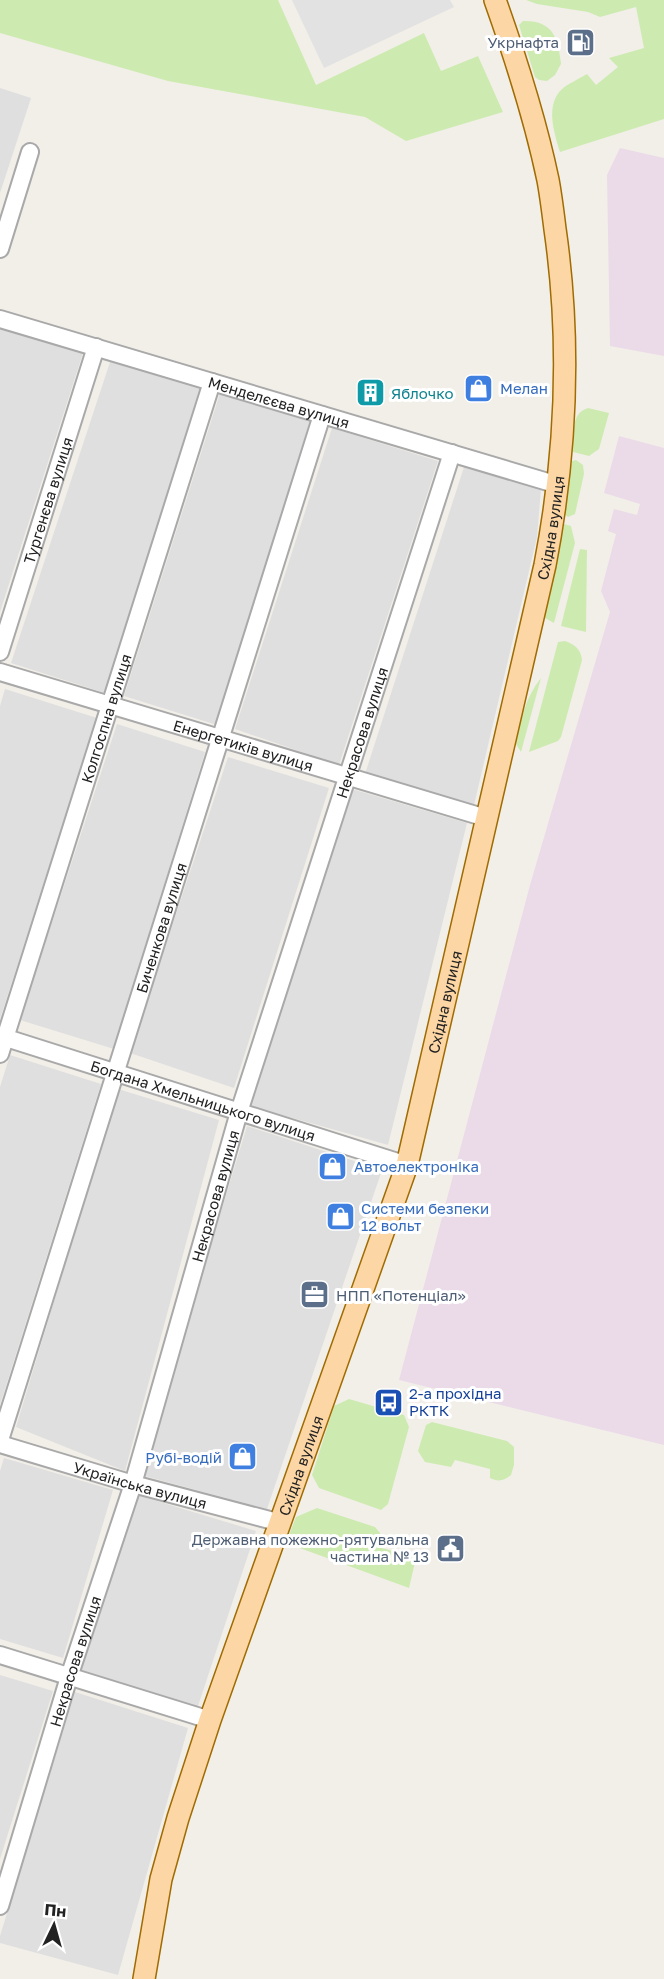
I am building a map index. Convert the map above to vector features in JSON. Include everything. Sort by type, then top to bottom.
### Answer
[{"type":"main road","name":"Східна вулиця","points":[[144,1979],[161,1879],[178,1818],[210,1720],[407,1164],[555,515],[565,364],[561,268],[548,181],[521,74],[495,0]]},
{"type":"street","points":[[0,249],[30,152]]},
{"type":"street","name":"Менделєєва вулиця","points":[[0,319],[558,485]]},
{"type":"street","name":"Тургенєва вулиця","points":[[0,652],[96,347]]},
{"type":"street","name":"Колгоспна вулиця","points":[[0,1054],[3,1037],[111,706],[212,382]]},
{"type":"street","name":"Биченкова вулиця","points":[[0,1442],[114,1072],[322,415]]},
{"type":"street","name":"Некрасова вулиця","points":[[0,1906],[69,1677],[133,1484],[239,1112],[452,453]]},
{"type":"street","name":"Енергетиків вулиця","points":[[0,672],[486,818]]},
{"type":"street","name":"Богдана Хмельницького вулиця","points":[[3,1037],[407,1164]]},
{"type":"street","name":"Українська вулиця","points":[[0,1442],[133,1484],[281,1523]]},
{"type":"street","points":[[0,1654],[210,1720]]},
{"type":"shaded area","points":[[292,0],[450,0],[454,7],[324,68]]},
{"type":"shaded area","points":[[0,88],[31,98],[0,193]]},
{"type":"shaded area","points":[[620,148],[664,158],[664,356],[610,346],[607,175]]},
{"type":"shaded area","points":[[0,329],[83,353],[0,612]]},
{"type":"shaded area","points":[[111,359],[203,388],[105,693],[11,663]]},
{"type":"shaded area","points":[[220,393],[310,420],[217,725],[124,696]]},
{"type":"shaded area","points":[[332,428],[438,461],[339,765],[235,729]]},
{"type":"shaded area","points":[[619,436],[664,448],[664,1445],[399,1380],[530,885],[610,612],[601,591],[616,534],[608,531],[614,509],[637,515],[640,504],[604,493]]},
{"type":"shaded area","points":[[464,467],[541,489],[537,537],[474,805],[365,774]]},
{"type":"shaded area","points":[[5,689],[97,718],[0,1019],[0,706]]},
{"type":"shaded area","points":[[117,724],[205,752],[114,1049],[20,1020]]},
{"type":"shaded area","points":[[228,757],[329,788],[234,1088],[130,1053]]},
{"type":"shaded area","points":[[352,789],[467,823],[388,1145],[247,1105]]},
{"type":"shaded area","points":[[10,1055],[101,1084],[0,1405],[0,1087]]},
{"type":"shaded area","points":[[118,1089],[219,1120],[125,1471],[16,1427]]},
{"type":"shaded area","points":[[247,1126],[382,1170],[267,1509],[141,1475]]},
{"type":"shaded area","points":[[4,1458],[113,1490],[63,1658],[0,1639],[0,1471]]},
{"type":"shaded area","points":[[137,1495],[256,1531],[197,1709],[78,1670]]},
{"type":"shaded area","points":[[0,1675],[53,1691],[0,1859]]},
{"type":"shaded area","points":[[75,1692],[188,1728],[118,1975],[0,1943],[0,1936]]},
{"type":"green space","points":[[0,0],[278,0],[316,85],[424,33],[441,71],[478,56],[503,112],[406,141],[365,117],[168,81],[0,33]]},
{"type":"green space","points":[[526,0],[664,0],[664,119],[560,152],[552,119],[557,95],[562,89],[587,74],[596,85],[618,67],[609,58],[644,48],[636,7],[600,17],[588,12],[537,4]]},
{"type":"green space","points":[[523,21],[533,21],[547,27],[556,39],[561,64],[555,75],[547,81],[535,77],[519,25]]},
{"type":"green space","points":[[588,408],[609,413],[599,449],[589,456],[573,452],[573,432],[576,420],[582,411]]},
{"type":"green space","points":[[576,460],[583,465],[584,474],[575,514],[568,517],[563,513],[572,461]]},
{"type":"green space","points":[[564,524],[571,526],[575,543],[554,623],[545,618],[544,614]]},
{"type":"green space","points":[[580,549],[587,550],[586,632],[561,626]]},
{"type":"green space","points":[[565,641],[576,648],[582,660],[561,737],[558,741],[529,752],[558,642]]},
{"type":"green space","points":[[541,678],[521,752],[516,744],[522,718],[527,701]]},
{"type":"green space","points":[[349,1399],[404,1415],[409,1427],[388,1504],[381,1510],[319,1488],[312,1475],[334,1406]]},
{"type":"green space","points":[[432,1422],[507,1441],[514,1447],[514,1465],[511,1475],[503,1480],[496,1480],[490,1478],[490,1469],[455,1460],[451,1467],[425,1462],[418,1451],[426,1425]]},
{"type":"green space","points":[[317,1508],[375,1527],[380,1533],[379,1547],[416,1558],[409,1588],[286,1543],[296,1517]]},
{"type":"place","name":"Укрнафта","points":[[580,42]]},
{"type":"place","name":"Мелан","points":[[479,388]]},
{"type":"place","name":"Яблочко","points":[[370,393]]},
{"type":"place","name":"Автоелектроніка","points":[[333,1166]]},
{"type":"place","name":"Системи безпеки 12 вольт","points":[[340,1217]]},
{"type":"place","name":"НПП «Потенціал»","points":[[315,1295]]},
{"type":"place","name":"2-а прохідна РКТК","points":[[388,1402]]},
{"type":"place","name":"Рубі-водій","points":[[243,1457]]},
{"type":"place","name":"Державна пожежно-рятувальна частина № 13","points":[[450,1548]]}]
